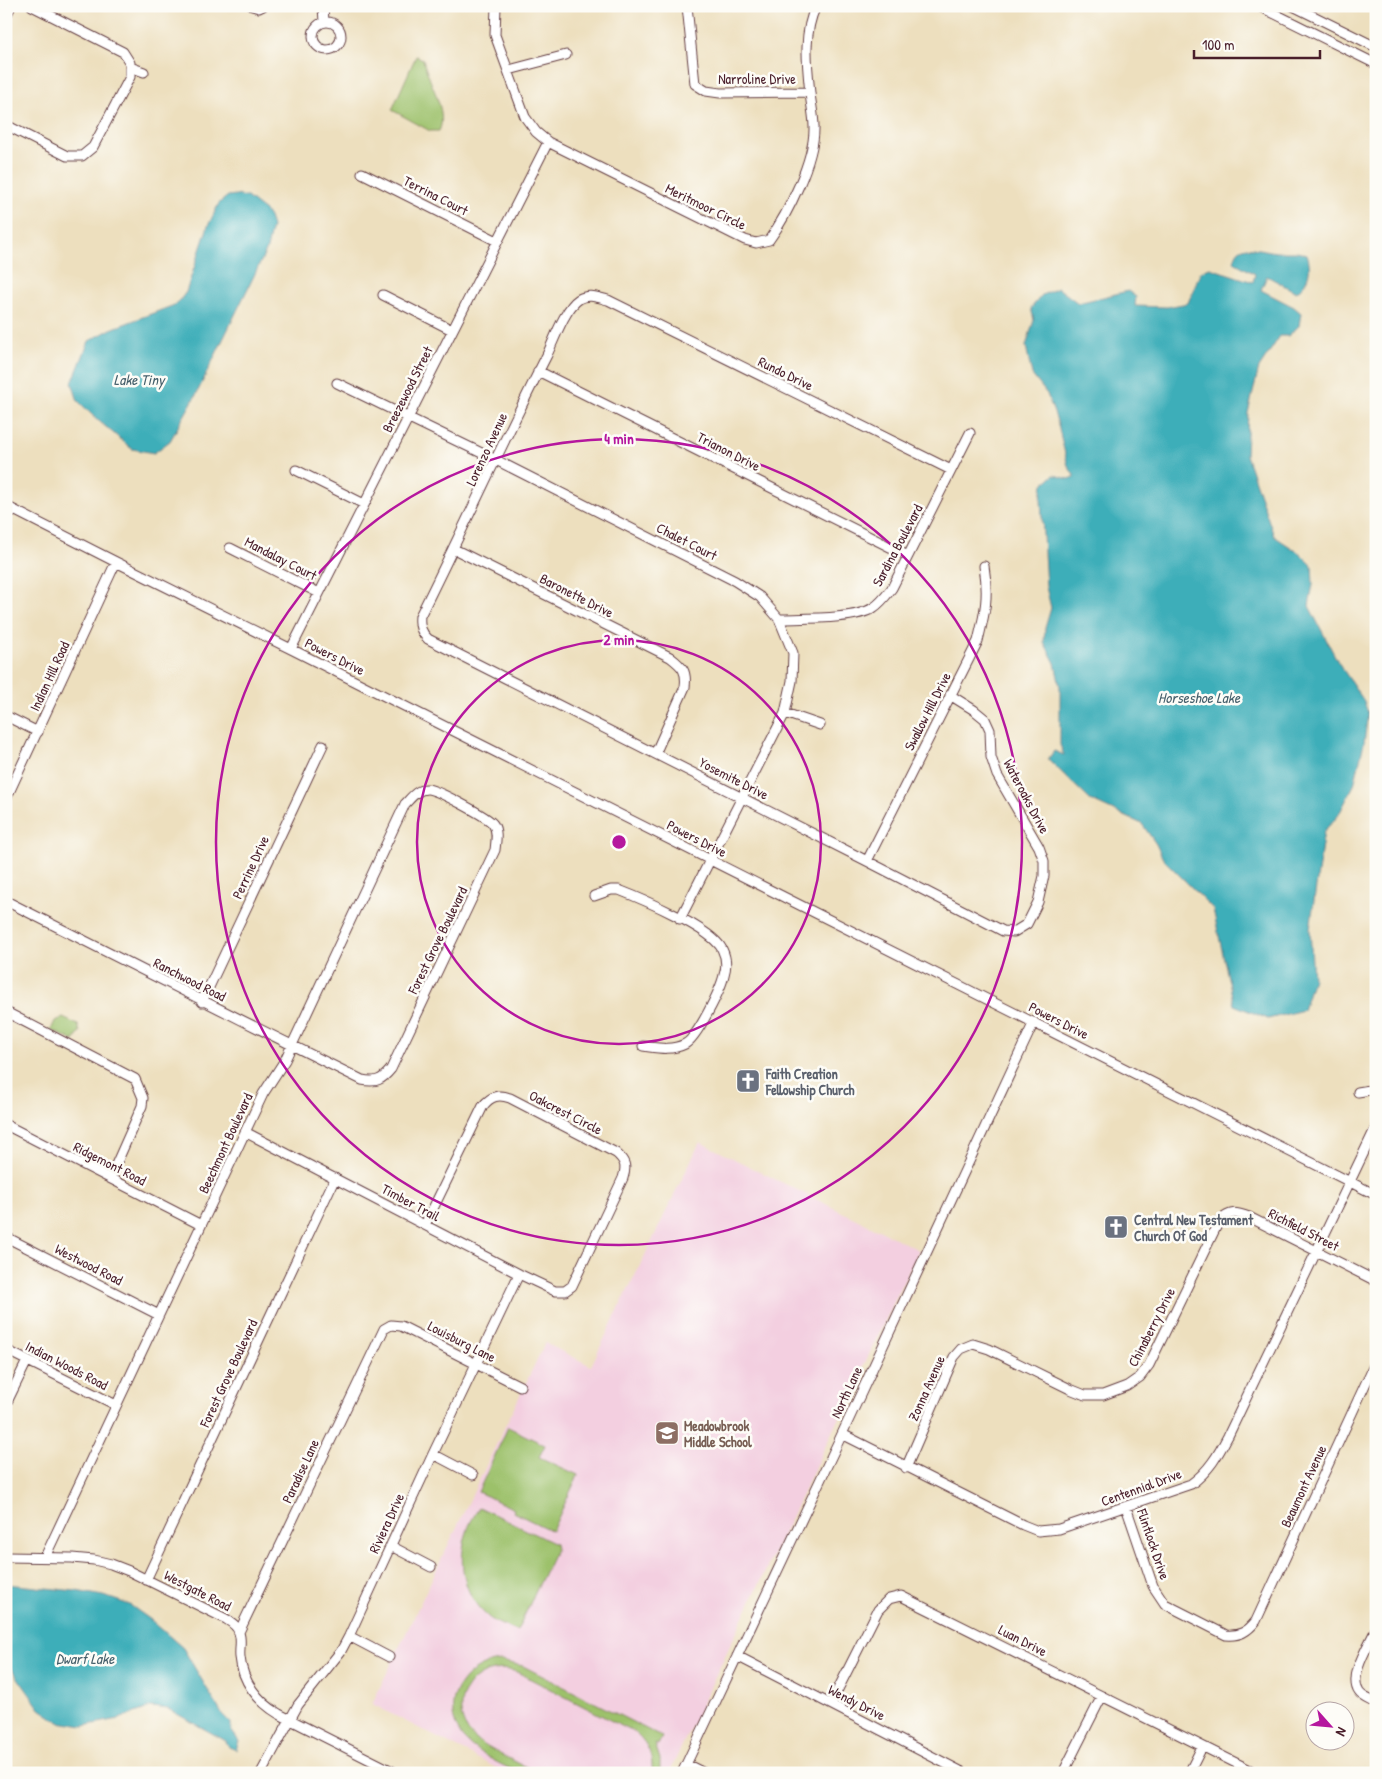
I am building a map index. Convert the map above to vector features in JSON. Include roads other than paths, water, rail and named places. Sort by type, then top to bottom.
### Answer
[{"type":"street","points":[[6,16],[11,6]]},
{"type":"street","points":[[6,126],[66,156],[82,156],[93,147],[130,76],[130,64],[123,52],[32,6]]},
{"type":"street","points":[[252,6],[259,8],[263,6]]},
{"type":"street","points":[[323,6],[324,22]]},
{"type":"street","name":"Meritmoor Circle","points":[[496,6],[495,35],[525,117],[536,132],[548,142],[700,219],[744,240],[756,243],[769,240],[778,228],[808,164],[813,145],[814,126],[807,39],[816,6]]},
{"type":"street","name":"Narroline Drive","points":[[687,6],[695,84],[706,91],[720,93],[810,92]]},
{"type":"street","points":[[1259,6],[1376,64]]},
{"type":"street","points":[[1293,6],[1373,46],[1365,58]]},
{"type":"street","points":[[509,70],[566,54]]},
{"type":"street","points":[[130,67],[144,72]]},
{"type":"street","name":"Breezewood Street","points":[[291,649],[548,142]]},
{"type":"street","name":"Terrina Court","points":[[362,173],[497,241]]},
{"type":"street","points":[[384,295],[452,330]]},
{"type":"street","name":"Lorenzo Avenue","points":[[428,639],[419,624],[420,616],[570,308],[580,299],[592,296],[608,300]]},
{"type":"street","name":"Rundo Drive","points":[[608,300],[951,470]]},
{"type":"street","name":"Trianon Drive","points":[[538,371],[908,556]]},
{"type":"street","name":"Chalet Court","points":[[337,383],[496,460],[735,581],[760,597],[779,619],[793,653],[792,681],[784,713],[680,919]]},
{"type":"street","name":"Sardina Boulevard","points":[[779,619],[855,614],[872,609],[884,600],[892,588],[970,433]]},
{"type":"street","points":[[296,470],[364,504]]},
{"type":"street","name":"Powers Drive","points":[[6,506],[1376,1195]]},
{"type":"street","name":"Mandalay Court","points":[[230,548],[319,593]]},
{"type":"street","name":"Baronette Drive","points":[[454,549],[670,657],[681,665],[686,676],[685,687],[655,754]]},
{"type":"street","name":"Indian Hill Road","points":[[6,800],[116,562]]},
{"type":"street","name":"Swallow Hill Drive","points":[[868,861],[978,641],[986,607],[984,566]]},
{"type":"street","name":"Yosemite Drive","points":[[428,639],[1003,931],[1014,932],[1027,924]]},
{"type":"street","name":"Wateroaks Drive","points":[[950,695],[985,719],[990,730],[991,757],[997,775],[1044,861],[1044,876],[1038,902],[1027,924]]},
{"type":"street","points":[[784,713],[820,725]]},
{"type":"street","points":[[6,716],[38,732]]},
{"type":"street","name":"Perrine Drive","points":[[202,1002],[323,745]]},
{"type":"street","name":"Beechmont Boulevard","points":[[45,1557],[263,1094],[292,1046],[405,804],[415,793],[426,789],[435,791],[463,805]]},
{"type":"street","name":"Forest Grove Boulevard","points":[[362,1080],[373,1082],[383,1078],[390,1069],[495,850],[497,837],[494,825],[487,818],[463,805]]},
{"type":"street","points":[[594,896],[611,890],[619,890],[680,919],[713,938],[721,948],[726,961],[724,976],[695,1036],[687,1043],[674,1049],[643,1046]]},
{"type":"street","name":"Ranchwood Road","points":[[6,901],[202,1002],[362,1080]]},
{"type":"street","points":[[6,1012],[135,1078],[143,1098],[142,1106],[110,1178]]},
{"type":"street","name":"North Lane","points":[[682,1773],[1034,1022]]},
{"type":"street","points":[[1376,1067],[1376,1072]]},
{"type":"street","points":[[1358,1092],[1376,1089]]},
{"type":"street","name":"Oakcrest Circle","points":[[425,1226],[483,1106],[489,1099],[500,1095],[510,1098],[616,1153],[623,1159],[626,1168],[572,1286],[565,1290]]},
{"type":"street","name":"Ridgemont Road","points":[[6,1125],[201,1225]]},
{"type":"street","name":"Centennial Drive","points":[[842,1434],[906,1468],[1038,1531],[1059,1529],[1191,1484],[1202,1476],[1214,1462],[1228,1436],[1376,1126]]},
{"type":"street","name":"Timber Trail","points":[[245,1132],[519,1274],[555,1291],[565,1290]]},
{"type":"street","name":"Forest Grove Boulevard","points":[[146,1580],[335,1178]]},
{"type":"street","name":"Richfield Street","points":[[1218,1221],[1236,1212],[1376,1281]]},
{"type":"street","name":"Chinaberry Drive","points":[[989,1349],[1070,1389],[1086,1394],[1103,1395],[1128,1386],[1140,1377],[1149,1365],[1218,1221]]},
{"type":"street","name":"Westwood Road","points":[[6,1237],[159,1315]]},
{"type":"street","name":"Riviera Drive","points":[[261,1773],[302,1699],[341,1651],[349,1636],[519,1274]]},
{"type":"street","name":"Louisburg Lane","points":[[391,1325],[406,1328],[520,1386]]},
{"type":"street","name":"Paradise Lane","points":[[239,1632],[380,1334],[391,1325]]},
{"type":"street","name":"Zonna Avenue","points":[[906,1468],[954,1357],[961,1349],[973,1344],[989,1349]]},
{"type":"street","name":"Indian Woods Road","points":[[6,1350],[116,1405]]},
{"type":"street","points":[[6,1404],[27,1360]]},
{"type":"street","name":"Beaumont Avenue","points":[[1256,1621],[1376,1362]]},
{"type":"street","points":[[433,1454],[473,1475]]},
{"type":"street","name":"Flintlock Drive","points":[[1126,1507],[1153,1586],[1166,1604],[1226,1635],[1238,1636],[1249,1630],[1256,1621]]},
{"type":"street","points":[[391,1546],[431,1567]]},
{"type":"street","name":"Westgate Road","points":[[6,1557],[94,1560],[123,1569],[226,1619],[239,1632]]},
{"type":"street","name":"Luan Drive","points":[[831,1703],[878,1610],[889,1599],[901,1596],[1251,1771]]},
{"type":"street","points":[[1376,1629],[1356,1672],[1355,1683],[1360,1693],[1376,1703]]},
{"type":"street","points":[[239,1632],[242,1664],[252,1690],[267,1706],[396,1773]]},
{"type":"street","points":[[349,1636],[388,1657]]},
{"type":"street","name":"Wendy Drive","points":[[736,1656],[831,1703],[964,1773]]},
{"type":"street","points":[[1063,1773],[1102,1696]]},
{"type":"street","points":[[1189,1773],[1202,1746]]},
{"type":"street","points":[[686,1764],[704,1773]]},
{"type":"water","name":"Lake Tiny","points":[[228,196],[247,197],[265,211],[269,217],[272,226],[267,249],[196,395],[170,441],[154,453],[132,449],[78,401],[72,383],[89,341],[111,329],[177,304],[186,292],[208,226],[219,203]]},
{"type":"water","name":"Horseshoe Lake","points":[[1247,247],[1276,252],[1307,254],[1309,270],[1307,280],[1300,289],[1296,292],[1267,276],[1261,290],[1294,307],[1301,313],[1299,326],[1288,336],[1280,336],[1259,368],[1248,413],[1246,455],[1274,536],[1301,554],[1312,565],[1313,584],[1309,606],[1338,662],[1364,701],[1368,713],[1364,743],[1354,785],[1338,816],[1324,831],[1310,929],[1313,979],[1303,1010],[1268,1019],[1234,1005],[1213,909],[1163,859],[1156,844],[1142,824],[1090,800],[1048,759],[1054,751],[1064,755],[1060,745],[1060,687],[1055,663],[1044,642],[1045,628],[1051,608],[1046,587],[1041,499],[1043,484],[1054,475],[1069,479],[1075,477],[1068,466],[1057,421],[1047,394],[1032,375],[1026,346],[1034,320],[1031,308],[1042,295],[1058,288],[1078,303],[1128,291],[1136,297],[1135,306],[1167,307],[1188,303],[1201,271],[1210,268],[1253,282],[1255,274],[1234,262],[1238,252]]},
{"type":"water","name":"Dwarf Lake","points":[[6,1584],[76,1591],[104,1596],[130,1605],[151,1620],[183,1648],[222,1714],[231,1723],[231,1730],[239,1741],[236,1750],[229,1747],[226,1741],[168,1709],[151,1707],[119,1719],[83,1726],[59,1722],[40,1709],[6,1661]]},
{"type":"place","name":"Faith Creation Fellowship Church","points":[[748,1081]]},
{"type":"place","name":"Central New Testament Church Of God","points":[[1116,1227]]},
{"type":"place","name":"Meadowbrook Middle School","points":[[667,1433]]}]
